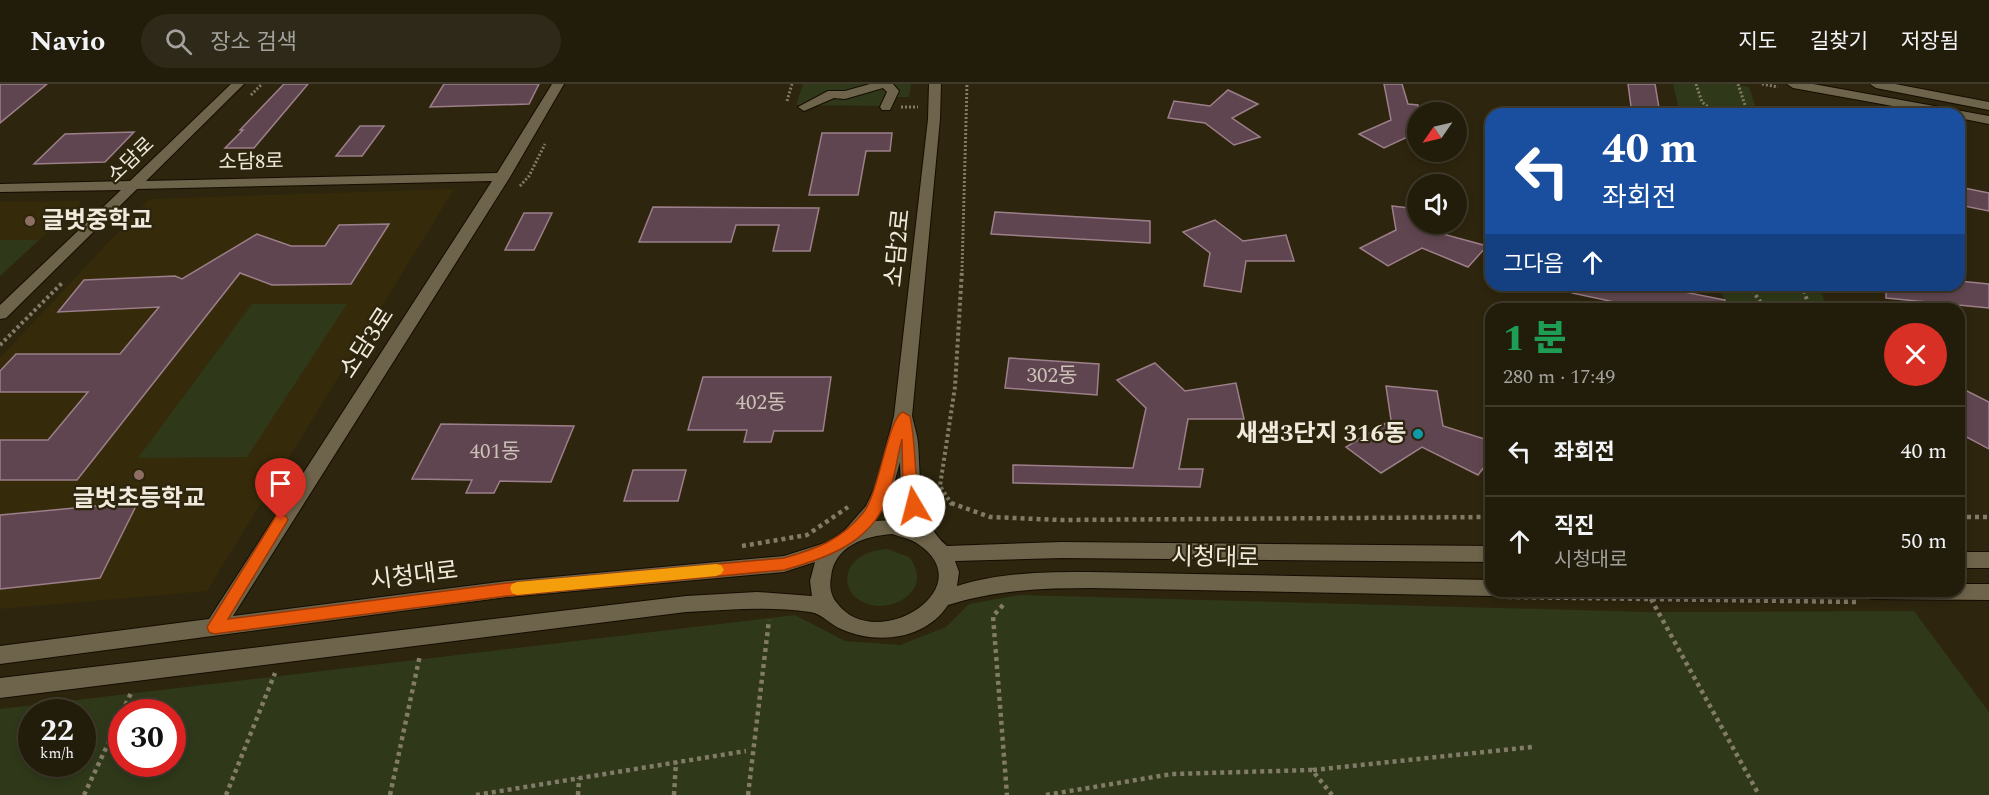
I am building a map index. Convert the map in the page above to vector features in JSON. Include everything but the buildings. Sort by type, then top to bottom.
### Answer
[{"type":"street","name":"소담로","points":[[0,314],[238,84]]},
{"type":"street","name":"소담3로","points":[[214,627],[503,177],[558,84]]},
{"type":"street","points":[[804,107],[832,89],[845,95],[884,84],[893,91],[886,107]]},
{"type":"street","name":"소담2로","points":[[903,416],[934,119],[935,84]]},
{"type":"street","points":[[1793,84],[1925,108]]},
{"type":"street","points":[[1876,84],[1989,106]]},
{"type":"street","points":[[1901,84],[1989,100]]},
{"type":"street","points":[[1965,115],[1989,120]]},
{"type":"street","name":"소담8로","points":[[0,188],[503,177]]},
{"type":"street","points":[[903,416],[909,441],[910,492],[918,519],[938,547],[949,571],[947,590],[937,606],[920,620],[898,629],[875,630],[852,626],[834,615],[822,599],[819,582],[822,564],[834,548],[851,536],[870,516],[881,496],[894,441],[903,416]]},
{"type":"street","points":[[851,536],[871,528],[893,527],[914,531],[938,547]]},
{"type":"street","name":"시청대로","points":[[938,547],[1485,554]]},
{"type":"street","name":"시청대로","points":[[0,655],[507,589],[784,564],[834,548]]},
{"type":"street","points":[[1965,560],[1989,560]]},
{"type":"street","name":"시청대로","points":[[941,599],[964,590],[986,586],[1062,581],[1485,592]]},
{"type":"street","points":[[1965,593],[1989,592]]},
{"type":"street","points":[[0,688],[686,604],[772,601],[806,602],[828,607]]},
{"type":"path","points":[[967,84],[952,436],[940,486],[952,505],[990,517],[1061,520],[1485,517]]},
{"type":"path","points":[[1696,84],[1697,94],[1708,108]]},
{"type":"path","points":[[1738,84],[1746,108]]},
{"type":"path","points":[[514,193],[529,176],[549,135]]},
{"type":"path","points":[[741,546],[807,535],[850,506]]},
{"type":"path","points":[[1965,517],[1989,517]]},
{"type":"path","points":[[1625,597],[1868,597]]},
{"type":"path","points":[[1651,598],[1759,795]]},
{"type":"path","points":[[993,616],[1007,795]]},
{"type":"path","points":[[748,795],[770,617]]},
{"type":"path","points":[[390,795],[421,647]]},
{"type":"path","points":[[226,795],[279,663]]},
{"type":"path","points":[[128,699],[136,682]]},
{"type":"path","points":[[84,795],[108,743]]},
{"type":"path","points":[[1046,795],[1172,774],[1312,770],[1532,747]]},
{"type":"path","points":[[476,795],[746,751]]},
{"type":"path","points":[[674,795],[676,762]]},
{"type":"path","points":[[1312,770],[1332,795]]},
{"type":"path","points":[[578,795],[579,777]]},
{"type":"shaded area","name":"글벗초등학교","points":[[454,189],[207,591],[0,609],[0,358],[149,199]]},
{"type":"shaded area","name":"글벗중학교","points":[[83,201],[39,240],[0,276],[0,202]]},
{"type":"green space","points":[[803,84],[911,84],[909,97],[883,97],[881,106],[796,105]]},
{"type":"green space","points":[[1673,84],[1733,84],[1749,87],[1756,108],[1679,108]]},
{"type":"green space","points":[[0,240],[39,240],[0,276]]},
{"type":"green space","points":[[1722,291],[1821,291],[1825,303],[1724,303]]},
{"type":"green space","points":[[252,304],[347,304],[247,457],[138,458]]},
{"type":"green space","points":[[888,549],[909,557],[916,571],[916,583],[910,594],[900,601],[874,606],[861,601],[851,592],[848,586],[848,572],[863,555]]},
{"type":"green space","points":[[1020,595],[1650,612],[1914,611],[1989,712],[1989,795],[0,795],[0,709],[18,707],[18,777],[96,777],[96,699],[85,699],[795,615],[845,641],[900,645],[946,627],[969,604]]},
{"type":"slow traffic","points":[[517,588],[716,570]]},
{"type":"place","name":"글벗중학교","points":[[30,221]]},
{"type":"place","name":"새샘3단지 316동","points":[[1418,434]]},
{"type":"place","name":"글벗초등학교","points":[[139,475]]},
{"type":"route","points":[[281,520],[214,627],[507,589],[784,564],[815,555],[834,548],[851,536],[870,516],[881,496],[894,441],[903,416],[909,441],[910,492],[914,506]]}]
